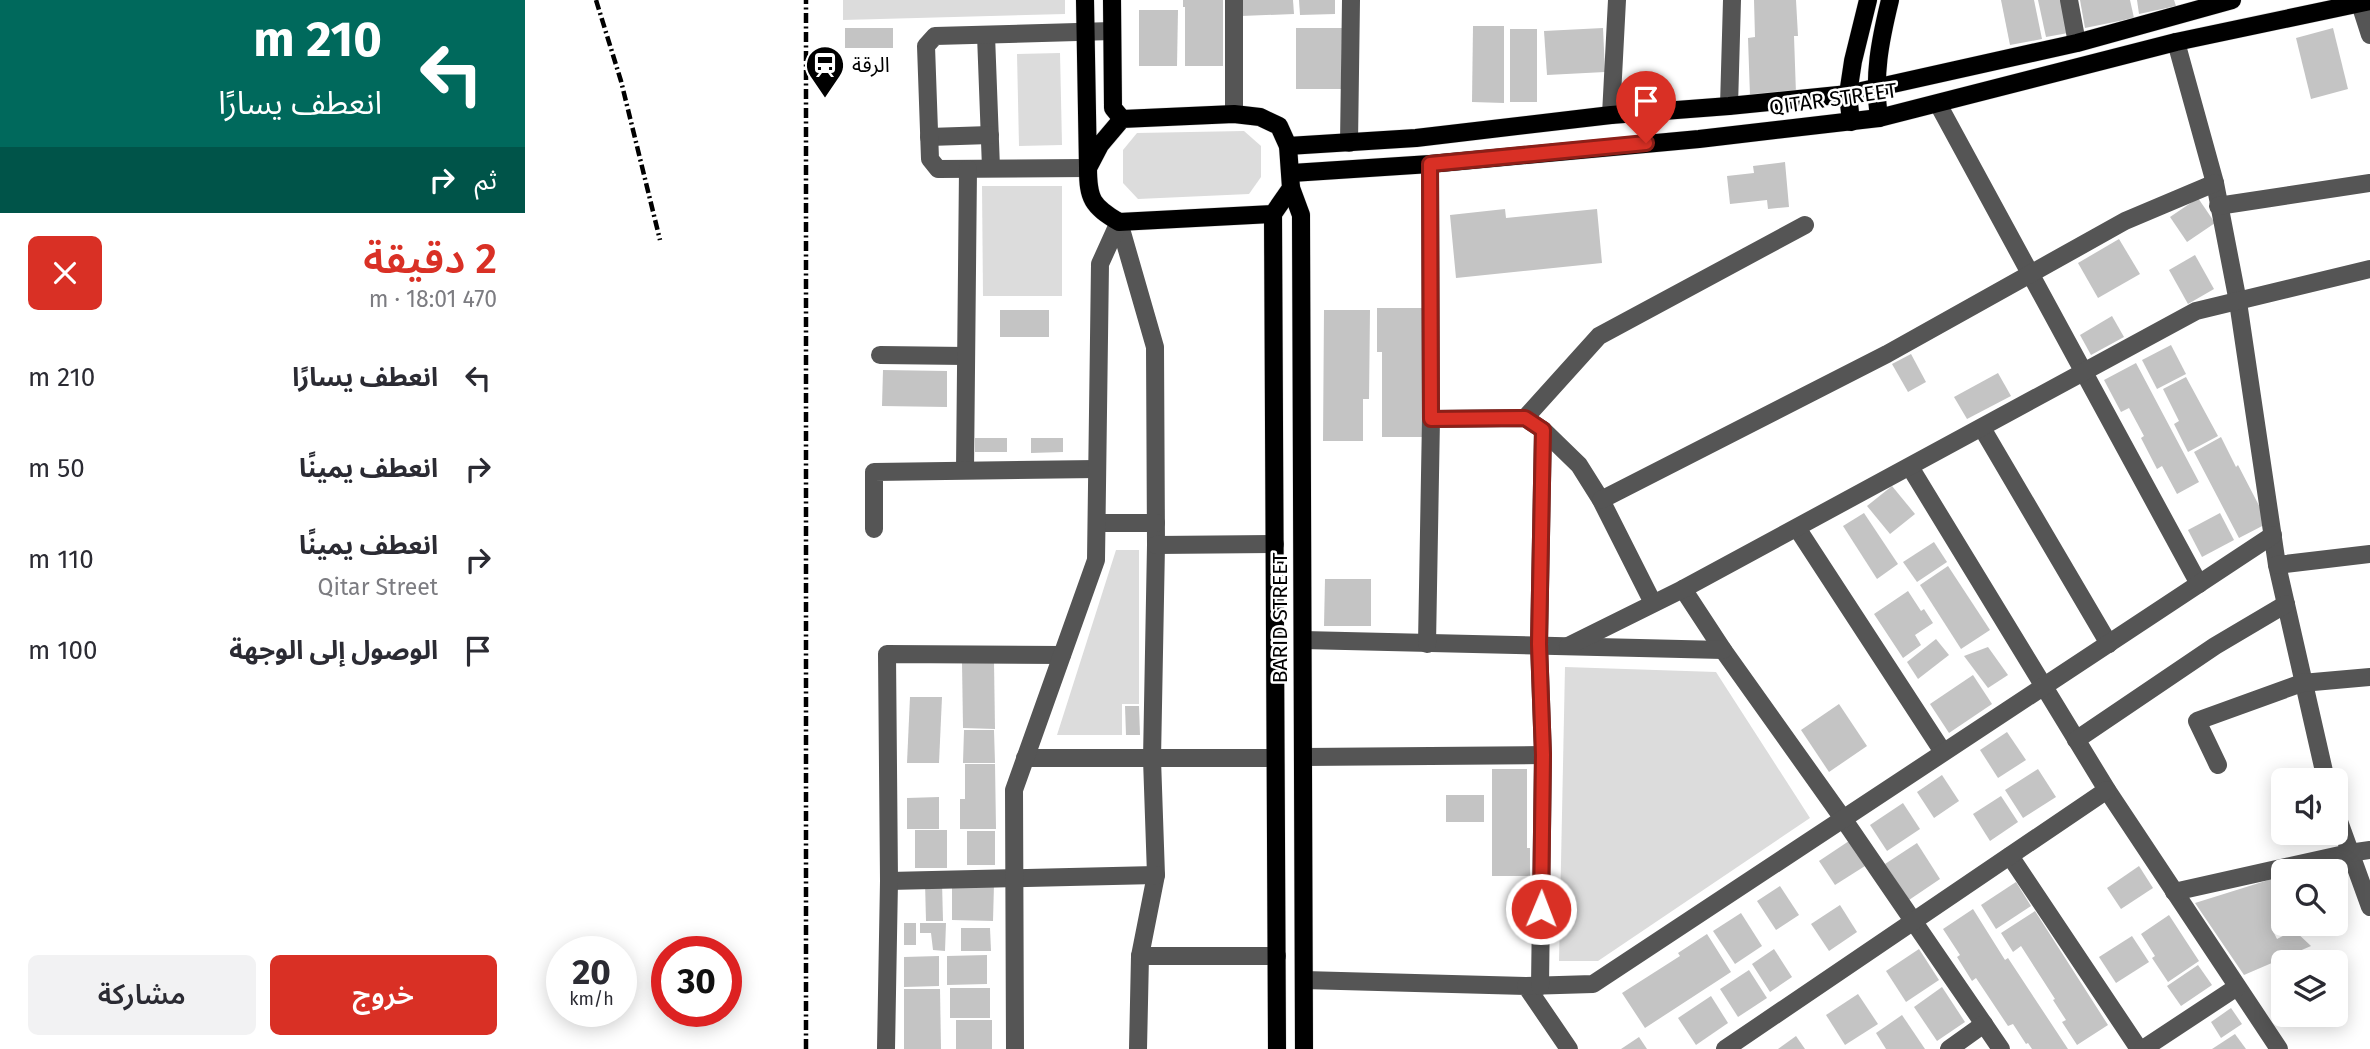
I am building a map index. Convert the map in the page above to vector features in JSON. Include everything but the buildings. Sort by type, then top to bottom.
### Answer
[{"type":"main road","points":[[1085,0],[1088,189],[1098,209],[1119,222],[1273,214],[1292,181]]},
{"type":"main road","points":[[1112,0],[1112,108],[1122,119]]},
{"type":"main road","points":[[1851,121],[1848,94],[1868,0]]},
{"type":"main road","points":[[1879,118],[1875,87],[1880,40],[1890,0]]},
{"type":"main road","name":"QITAR STREET","points":[[1288,146],[1416,138],[1611,115],[1848,94],[2077,43],[2232,0]]},
{"type":"main road","name":"QITAR STREET","points":[[1292,181],[1430,164],[1699,139],[1879,118],[2176,42],[2365,3]]},
{"type":"main road","points":[[1693,109],[1699,139]]},
{"type":"main road","points":[[1088,167],[1100,145],[1122,119],[1234,114],[1259,117],[1279,126],[1288,146]]},
{"type":"main road","points":[[1588,119],[1592,148]]},
{"type":"main road","name":"BARID STREET","points":[[1288,146],[1292,181],[1301,215],[1304,1049]]},
{"type":"main road","name":"BARID STREET","points":[[1273,214],[1277,1049]]},
{"type":"street","points":[[1234,0],[1234,114]]},
{"type":"street","points":[[1349,143],[1351,0]]},
{"type":"street","points":[[1611,115],[1617,0]]},
{"type":"street","points":[[1729,106],[1731,0]]},
{"type":"street","points":[[2069,0],[2077,43]]},
{"type":"street","points":[[2365,3],[2370,35]]},
{"type":"street","points":[[1088,167],[938,169],[930,159],[926,46],[935,36],[1112,31]]},
{"type":"street","points":[[986,35],[991,168]]},
{"type":"street","points":[[2176,42],[2215,183],[2238,302],[2277,565],[2323,768]]},
{"type":"street","points":[[1938,104],[2199,584]]},
{"type":"street","points":[[929,136],[990,135]]},
{"type":"street","points":[[1427,644],[1431,419],[1430,164]]},
{"type":"street","points":[[965,470],[968,169]]},
{"type":"street","points":[[1601,500],[1887,354],[2126,220],[2215,183]]},
{"type":"street","points":[[2218,206],[2370,183]]},
{"type":"street","points":[[1015,1049],[1014,790],[1096,560],[1100,264],[1119,222]]},
{"type":"street","points":[[1119,222],[1155,347],[1156,545],[1152,760],[1156,875],[1140,956],[1138,1049]]},
{"type":"street","points":[[1525,418],[1599,336],[1805,225]]},
{"type":"street","points":[[1568,646],[1683,589],[2196,311],[2370,269]]},
{"type":"street","points":[[880,355],[966,356]]},
{"type":"street","points":[[1431,419],[1525,418],[1543,430],[1579,465],[1601,500],[1653,603]]},
{"type":"street","points":[[1982,428],[2109,644]]},
{"type":"street","points":[[1543,430],[1539,644],[1543,755],[1533,986],[1569,1049]]},
{"type":"street","points":[[1910,467],[2107,790],[2279,1049]]},
{"type":"street","points":[[874,529],[874,472],[1097,468]]},
{"type":"street","points":[[1097,523],[1156,523]]},
{"type":"street","points":[[1797,528],[1943,752]]},
{"type":"street","points":[[1304,980],[1533,986],[1593,984],[2273,535]]},
{"type":"street","points":[[1156,545],[1275,544]]},
{"type":"street","points":[[2277,565],[2370,554]]},
{"type":"street","points":[[1683,589],[2001,1049]]},
{"type":"street","points":[[2076,740],[2215,646],[2287,604]]},
{"type":"street","points":[[1303,640],[1723,650]]},
{"type":"street","points":[[886,1049],[887,654],[1062,655]]},
{"type":"street","points":[[2217,765],[2197,721],[2302,683],[2370,677]]},
{"type":"street","points":[[1303,757],[1543,755]]},
{"type":"street","points":[[1025,758],[1275,758]]},
{"type":"street","points":[[1725,1049],[2107,790]]},
{"type":"street","points":[[2346,845],[2370,907]]},
{"type":"street","points":[[2174,892],[2370,850]]},
{"type":"street","points":[[2010,856],[2141,1049],[2237,986]]},
{"type":"street","points":[[888,881],[1156,875]]},
{"type":"street","points":[[1140,956],[1277,956]]},
{"type":"street","points":[[1949,1049],[1984,1024]]},
{"type":"shaded area","points":[[843,0],[1065,0],[1065,14],[843,20]]},
{"type":"shaded area","points":[[1060,53],[1062,145],[1019,146],[1017,54]]},
{"type":"shaded area","points":[[1244,131],[1261,146],[1261,177],[1249,194],[1138,199],[1123,183],[1123,150],[1137,133]]},
{"type":"shaded area","points":[[982,186],[1062,186],[1062,296],[983,296]]},
{"type":"shaded area","points":[[1116,550],[1139,550],[1139,704],[1122,704],[1122,735],[1057,735]]},
{"type":"shaded area","points":[[1565,667],[1716,672],[1810,818],[1598,961],[1559,961]]},
{"type":"railway","points":[[596,0],[621,81],[660,240]]},
{"type":"railway","points":[[806,0],[806,1049]]},
{"type":"place","name":"الرقة","points":[[825,99]]},
{"type":"route","points":[[1541,909],[1543,755],[1539,644],[1543,430],[1525,418],[1431,419],[1430,164],[1646,143]]}]
